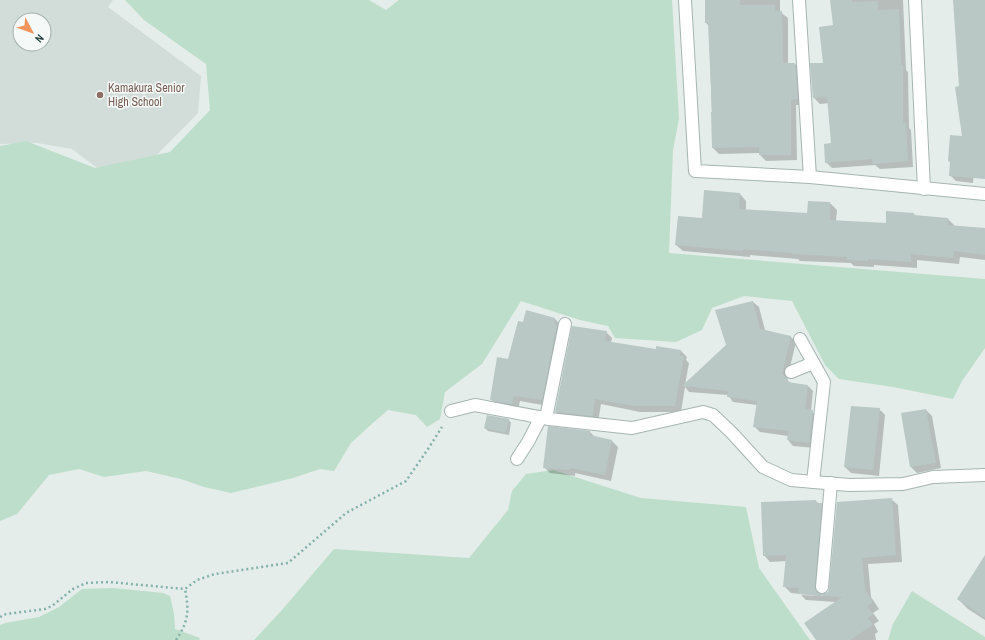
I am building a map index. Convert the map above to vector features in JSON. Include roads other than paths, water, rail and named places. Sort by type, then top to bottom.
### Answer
[{"type":"street","points":[[685,0],[695,171],[810,177],[985,194]]},
{"type":"street","points":[[799,0],[810,177]]},
{"type":"street","points":[[915,0],[924,189]]},
{"type":"street","points":[[517,459],[544,418],[565,324]]},
{"type":"street","points":[[800,339],[824,382],[813,482]]},
{"type":"street","points":[[791,372],[813,363]]},
{"type":"street","points":[[451,411],[474,404],[544,418],[632,428],[703,412],[713,415],[764,467],[791,480],[849,485],[903,484],[933,477],[985,475]]},
{"type":"street","points":[[822,587],[831,484]]},
{"type":"place","name":"Kamakura Senior High School","points":[[100,95]]}]
